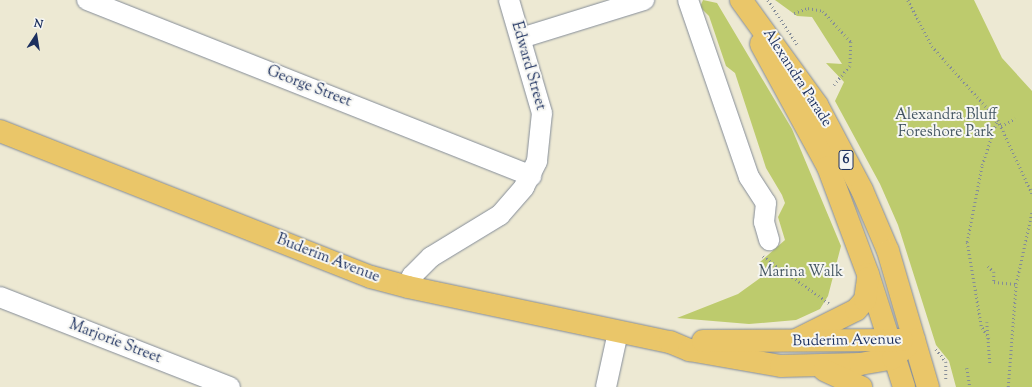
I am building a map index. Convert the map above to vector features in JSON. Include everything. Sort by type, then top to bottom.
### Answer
[{"type":"main road","name":"Alexandra Parade","points":[[738,0],[828,167],[868,274],[890,349]]},
{"type":"main road","name":"Alexandra Parade","points":[[741,0],[817,105],[862,190],[888,251],[914,340]]},
{"type":"main road","name":"Buderim Avenue","points":[[0,131],[371,277],[408,287],[670,342],[789,343],[890,349]]},
{"type":"main road","points":[[789,343],[856,310],[865,300],[868,274]]},
{"type":"main road","name":"Buderim Avenue","points":[[670,342],[689,350],[740,360],[813,367],[890,349],[914,340]]},
{"type":"main road","name":"6","points":[[914,340],[928,387]]},
{"type":"main road","name":"6","points":[[890,349],[904,387]]},
{"type":"main road","points":[[813,367],[838,374],[861,387]]},
{"type":"street","name":"George Street","points":[[87,0],[531,176]]},
{"type":"street","name":"Edward Street","points":[[408,287],[412,276],[431,256],[500,215],[531,176],[541,147],[542,113],[509,0]]},
{"type":"street","points":[[521,38],[644,0]]},
{"type":"street","points":[[688,0],[749,177],[766,203],[764,222],[766,248]]},
{"type":"street","name":"Marjorie Street","points":[[0,297],[230,387]]},
{"type":"street","points":[[606,387],[618,332]]},
{"type":"path","points":[[908,0],[932,46],[1001,126],[1032,193]]},
{"type":"path","points":[[794,13],[808,8],[823,11],[851,42],[850,66],[834,84]]},
{"type":"path","points":[[1001,126],[1014,119]]},
{"type":"path","points":[[989,339],[981,326],[967,242],[982,165],[997,120]]},
{"type":"path","points":[[1008,387],[1016,284],[1032,211]]},
{"type":"path","points":[[766,248],[829,304]]},
{"type":"path","points":[[988,266],[994,272],[994,282],[1016,284]]},
{"type":"path","points":[[987,322],[990,362]]},
{"type":"path","points":[[966,368],[970,387]]},
{"type":"green space","name":"Marina Walk","points":[[703,0],[717,3],[792,129],[841,246],[828,296],[820,309],[796,320],[749,324],[677,318],[738,294],[767,273],[760,262],[785,240],[778,217],[785,203],[766,168],[735,73],[726,66],[709,16],[700,7]]},
{"type":"green space","name":"Alexandra Bluff Foreshore Park","points":[[775,0],[974,0],[1002,58],[1032,91],[1032,387],[956,387],[949,361],[936,345],[898,225],[880,184],[835,101],[844,82],[826,63],[842,64],[812,17],[797,16]]}]
